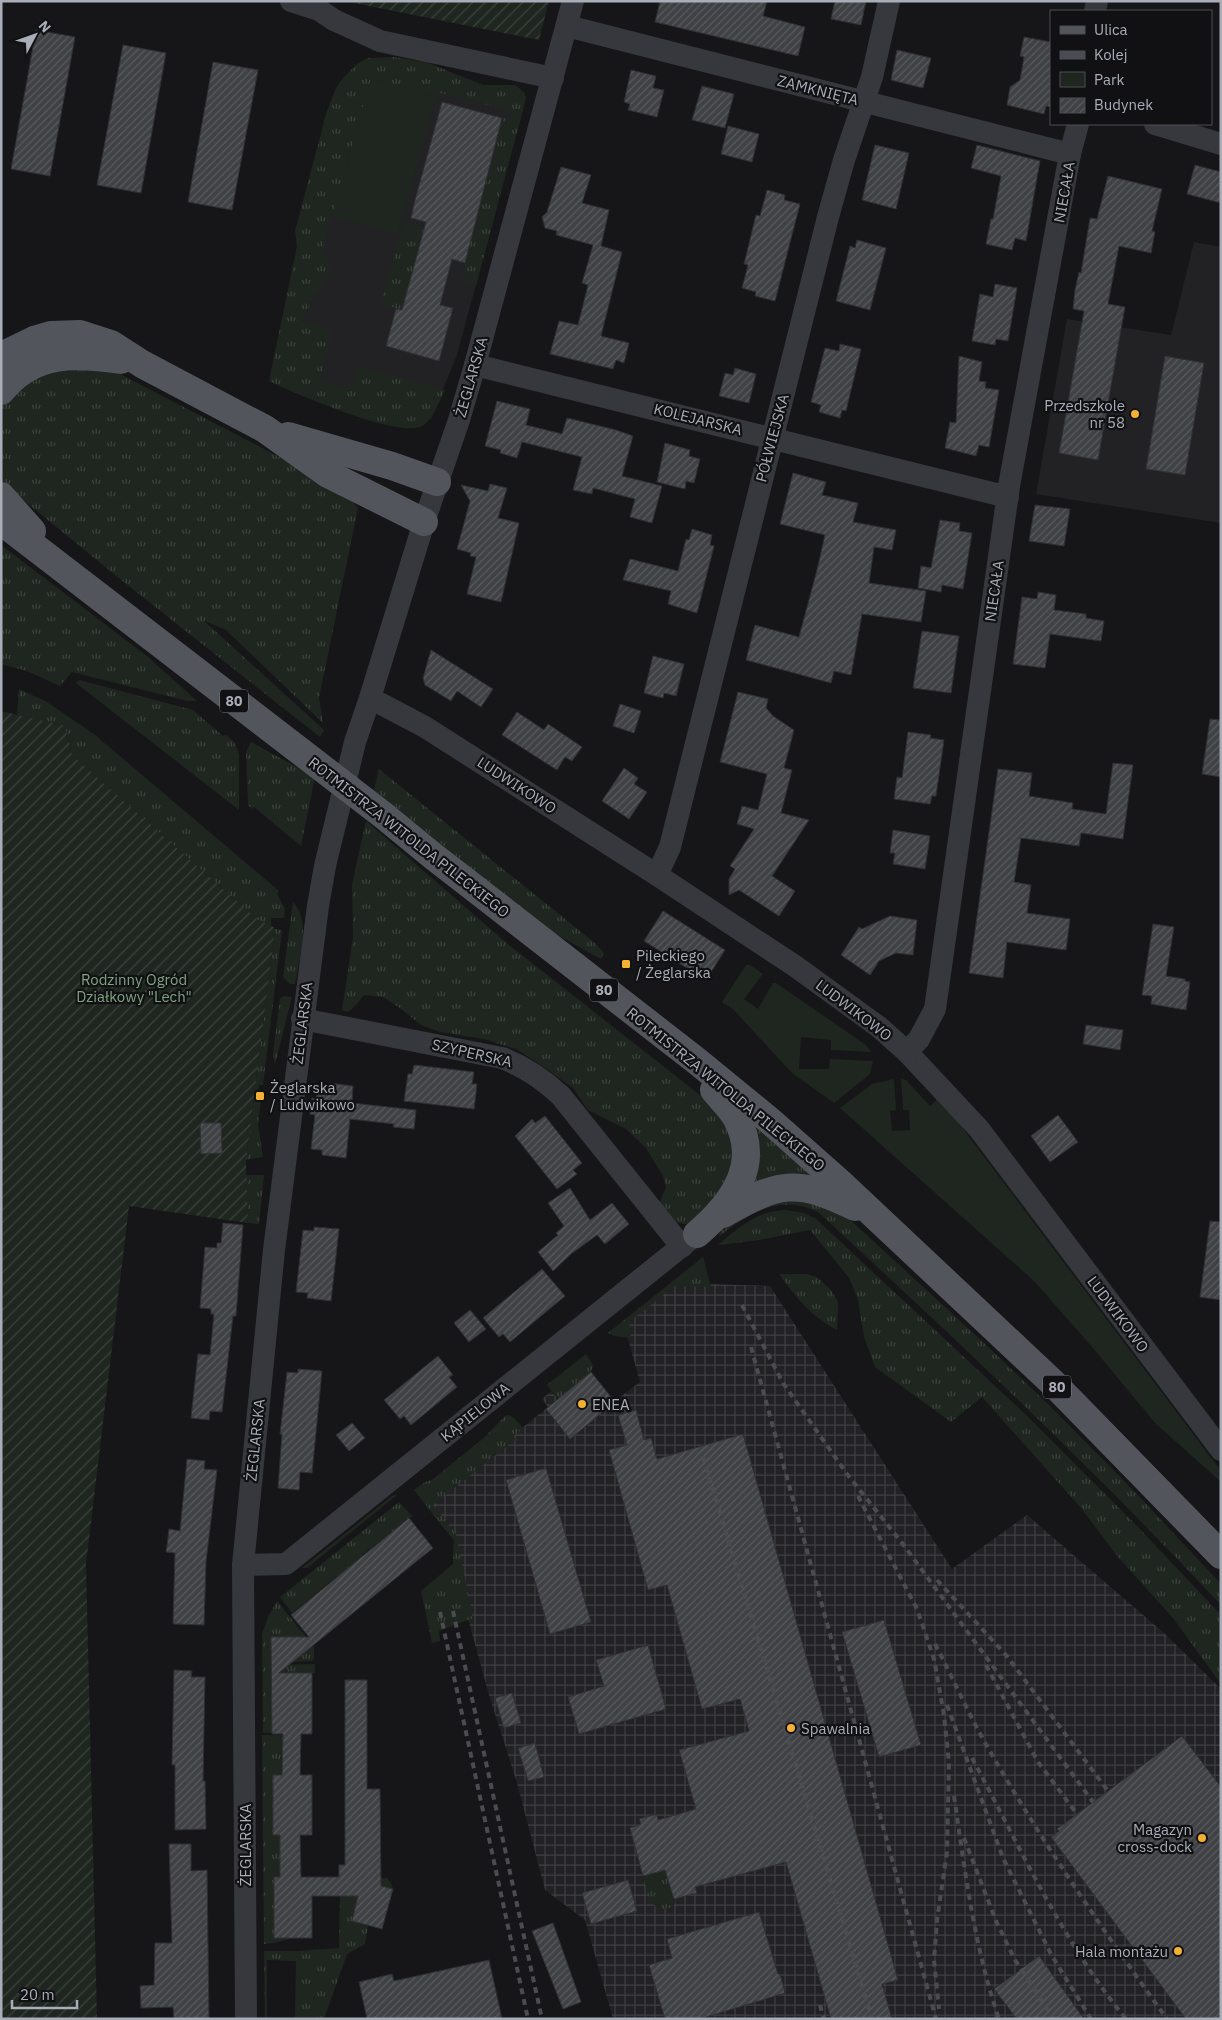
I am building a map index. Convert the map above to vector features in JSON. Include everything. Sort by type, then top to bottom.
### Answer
[{"type":"main road","points":[[1,356],[34,340],[51,335],[80,334],[111,344],[142,364],[266,429],[328,474],[424,522]]},
{"type":"main road","points":[[1,391],[14,377],[24,370],[39,362],[54,358],[71,355],[97,356],[142,364]]},
{"type":"main road","points":[[266,429],[392,466],[437,482]]},
{"type":"main road","points":[[1,496],[71,575]]},
{"type":"main road","name":"ROTMISTRZA WITOLDA PILECKIEGO","points":[[1,521],[383,815],[770,1121],[887,1226],[1054,1384],[1221,1556]]},
{"type":"main road","points":[[663,1036],[735,1116],[746,1143],[747,1159],[744,1175],[738,1188],[697,1233]]},
{"type":"main road","points":[[697,1233],[767,1191],[796,1187],[820,1191],[838,1198],[859,1208],[887,1226]]},
{"type":"street","points":[[290,1],[318,10],[342,24],[380,41],[553,78]]},
{"type":"street","name":"ŻEGLARSKA","points":[[246,2019],[243,1565],[274,1250],[314,934],[326,866],[353,749],[424,522],[476,365],[573,1]]},
{"type":"street","name":"PÓŁWIEJSKA","points":[[657,875],[670,846],[726,615],[773,438],[828,217],[844,160],[872,77],[889,1]]},
{"type":"street","name":"ZAMKNIĘTA","points":[[567,26],[1070,154]]},
{"type":"street","name":"NIECAŁA","points":[[907,1052],[919,1039],[935,1009],[1008,497],[1070,154],[1078,125]]},
{"type":"street","points":[[1158,125],[1221,144]]},
{"type":"street","name":"KOLEJARSKA","points":[[476,365],[1008,497]]},
{"type":"street","name":"LUDWIKOWO","points":[[370,698],[425,727],[657,875],[795,966],[864,1015],[907,1052],[978,1129],[1221,1450]]},
{"type":"street","name":"SZYPERSKA","points":[[302,1019],[502,1058],[518,1064],[541,1078],[561,1096],[697,1233]]},
{"type":"street","name":"KĄPIELOWA","points":[[243,1565],[286,1564],[697,1233]]},
{"type":"shaded area","points":[[365,67],[523,110],[457,355],[431,419],[413,419],[288,384]]},
{"type":"shaded area","name":"Przedszkole nr 58","points":[[1194,242],[1221,247],[1221,523],[1036,494],[1067,319],[1171,335]]},
{"type":"shaded area","points":[[674,1283],[770,1286],[952,1569],[1027,1515],[1164,1633],[1221,1689],[1221,2019],[613,2019],[585,1920],[545,1890],[517,1783],[489,1695],[453,1564],[454,1540],[426,1506],[548,1407],[542,1399],[551,1391],[558,1399],[591,1372],[615,1401],[640,1382],[624,1325]]},
{"type":"green space","points":[[344,1],[549,1],[539,40]]},
{"type":"green space","points":[[394,57],[426,62],[483,85],[515,85],[524,92],[526,98],[476,286],[461,280],[503,118],[512,119],[511,112],[437,92],[436,97],[371,78],[321,255],[331,261],[329,274],[323,285],[315,293],[303,321],[332,331],[320,380],[351,389],[359,367],[445,390],[426,423],[422,426],[410,428],[370,421],[346,413],[269,381],[297,246],[295,231],[327,111],[336,88],[357,64],[368,58]]},
{"type":"green space","points":[[371,78],[436,97],[397,234],[332,216]]},
{"type":"green space","points":[[404,222],[425,228],[402,310],[381,304]]},
{"type":"green space","points":[[101,364],[343,490],[358,508],[319,698],[323,723],[226,630],[203,620],[324,730],[320,737],[125,583],[16,494],[1,479],[1,409],[4,402],[30,370]]},
{"type":"green space","points":[[1,545],[147,656],[197,701],[187,701],[72,672],[60,686],[27,671],[1,664]]},
{"type":"green space","points":[[79,680],[193,710],[223,736],[226,735],[234,742],[239,754],[239,810],[76,683]]},
{"type":"green space","points":[[19,689],[47,702],[95,735],[279,891],[277,894],[285,909],[284,918],[271,918],[271,925],[258,920],[72,755],[65,726],[17,715]]},
{"type":"green space","name":"Rodzinny Ogród Działkowy \"Lech\"","points":[[1,711],[65,726],[72,755],[258,920],[271,925],[275,929],[246,1160],[248,1223],[129,1206],[86,1564],[97,2019],[1,2019]]},
{"type":"green space","points":[[251,742],[315,777],[301,846],[254,807],[252,809],[248,805],[246,752]]},
{"type":"green space","points":[[379,769],[596,944],[604,953],[601,959],[548,930],[374,790]]},
{"type":"green space","points":[[366,821],[509,945],[719,1110],[736,1138],[729,1187],[688,1224],[674,1221],[659,1204],[666,1187],[663,1176],[646,1148],[626,1129],[588,1110],[573,1088],[516,1049],[484,1039],[440,1032],[421,1025],[383,997],[364,995],[352,1009],[347,1012],[342,1010],[353,937],[352,884]]},
{"type":"green space","points":[[293,902],[302,920],[303,941],[295,984],[290,984],[283,977]]},
{"type":"green space","points":[[275,929],[282,930],[263,1085],[259,1085],[257,1099],[261,1100],[258,1124],[263,1157],[246,1160]]},
{"type":"green space","points":[[746,965],[750,965],[763,974],[744,999],[758,1009],[773,983],[776,983],[866,1045],[871,1052],[831,1050],[831,1040],[801,1037],[799,1069],[829,1069],[830,1059],[873,1061],[870,1074],[834,1103],[792,1073],[733,1009],[722,1002]]},
{"type":"green space","points":[[283,996],[292,997],[275,1064],[273,1054],[280,999]]},
{"type":"green space","points":[[901,1078],[906,1080],[930,1106],[938,1099],[958,1122],[1221,1471],[1221,1482],[1155,1423],[1034,1281],[840,1108],[872,1084],[894,1079],[896,1110],[890,1111],[892,1131],[910,1130],[909,1110],[903,1110]]},
{"type":"green space","points":[[758,1128],[812,1174],[812,1177],[755,1183],[755,1130]]},
{"type":"green space","points":[[246,1175],[264,1175],[259,1224],[248,1223]]},
{"type":"green space","points":[[797,1196],[847,1217],[1054,1410],[1133,1490],[1221,1584],[1221,1605],[1074,1454],[818,1212],[805,1207],[791,1205],[766,1208],[754,1213],[719,1235],[723,1228],[741,1215]]},
{"type":"green space","points":[[787,1210],[803,1213],[815,1218],[1024,1413],[1136,1525],[1221,1615],[1221,1684],[1173,1618],[1118,1557],[1081,1508],[982,1397],[951,1422],[875,1367],[864,1337],[858,1301],[850,1279],[810,1230],[760,1240],[718,1245],[741,1226],[758,1216]]},
{"type":"green space","points":[[703,1257],[711,1287],[675,1286],[629,1322],[631,1338],[614,1336],[608,1333]]},
{"type":"green space","points":[[779,1274],[806,1274],[817,1277],[831,1290],[838,1302],[837,1330],[812,1313]]},
{"type":"green space","points":[[586,1354],[593,1365],[591,1372],[558,1399],[547,1385]]},
{"type":"green space","points":[[509,1415],[523,1428],[514,1436],[515,1440],[433,1505],[456,1534],[473,1618],[439,1631],[440,1641],[432,1643],[421,1591],[453,1564],[454,1540],[414,1490],[425,1482],[432,1480],[485,1437],[505,1416]]},
{"type":"green space","points":[[398,1494],[307,1568],[302,1568],[392,1496]]},
{"type":"green space","points":[[399,1502],[412,1516],[362,1555],[369,1564],[345,1585],[337,1576],[292,1613],[280,1597]]},
{"type":"green space","points":[[277,1601],[314,1647],[314,1658],[312,1661],[292,1662],[291,1637],[271,1637],[271,1665],[315,1664],[315,1673],[312,1673],[272,1733],[263,1733],[262,1634],[268,1617]]},
{"type":"green space","points":[[262,1735],[301,1735],[283,1740],[282,1771],[301,1771],[300,1775],[273,1776],[273,1835],[283,1835],[280,1859],[288,1877],[274,1878],[274,1937],[293,1938],[264,1944]]},
{"type":"green space","points":[[665,1870],[676,1901],[673,1907],[658,1910],[649,1898],[643,1876]]},
{"type":"green space","points":[[387,1878],[393,1889],[362,1881],[352,1921],[368,1926],[365,1944],[347,1954],[324,2019],[295,2019],[296,1961],[267,1960],[267,2019],[265,2019],[264,1951],[339,1948],[340,1896],[355,1896],[356,1879]]},
{"type":"building","points":[[660,1],[767,1],[763,16],[805,27],[798,56],[655,22]]},
{"type":"building","points":[[835,1],[866,1],[861,25],[831,19]]},
{"type":"building","points":[[36,30],[75,37],[50,176],[11,169]]},
{"type":"building","points":[[1024,37],[1050,42],[1050,107],[1046,106],[1044,114],[1007,105],[1010,87],[1020,80],[1024,57],[1020,56]]},
{"type":"building","points":[[123,45],[166,53],[141,193],[97,185]]},
{"type":"building","points":[[897,50],[931,58],[923,88],[891,80]]},
{"type":"building","points":[[213,62],[258,70],[232,210],[188,202]]},
{"type":"building","points":[[631,70],[656,76],[653,88],[664,90],[657,117],[628,110],[630,104],[624,102]]},
{"type":"building","points":[[702,86],[734,94],[725,128],[692,120]]},
{"type":"building","points":[[442,102],[502,118],[465,263],[452,259],[440,305],[453,308],[439,361],[386,346],[396,309],[402,310],[426,222],[411,218]]},
{"type":"building","points":[[728,126],[759,134],[752,162],[721,154]]},
{"type":"building","points":[[875,145],[909,153],[896,209],[862,200]]},
{"type":"building","points":[[977,145],[1040,161],[1026,241],[1015,238],[1012,250],[986,244],[1001,176],[971,168]]},
{"type":"building","points":[[1195,165],[1221,172],[1221,203],[1187,194]]},
{"type":"building","points":[[561,167],[591,175],[582,203],[609,210],[601,246],[622,252],[601,336],[629,343],[624,363],[616,360],[613,369],[550,354],[559,321],[578,325],[588,285],[582,283],[593,245],[556,235],[557,231],[545,228],[542,217],[547,212]]},
{"type":"building","points":[[1108,176],[1162,189],[1152,231],[1155,232],[1151,253],[1119,246],[1108,304],[1125,307],[1098,460],[1059,453],[1084,311],[1073,309],[1075,290],[1079,272],[1081,273],[1090,218],[1097,219]]},
{"type":"building","points":[[767,190],[785,195],[784,200],[800,204],[775,301],[755,296],[756,292],[742,288],[748,265],[744,264],[756,215],[760,216]]},
{"type":"building","points":[[857,240],[886,248],[870,310],[836,301],[850,246],[855,248]]},
{"type":"building","points":[[995,284],[1017,288],[1008,341],[996,339],[995,345],[972,341],[980,294],[993,297]]},
{"type":"building","points":[[840,344],[861,349],[846,411],[842,410],[840,418],[819,412],[821,405],[811,402],[825,348],[839,351]]},
{"type":"building","points":[[959,356],[982,362],[979,381],[986,382],[985,388],[999,390],[989,447],[979,445],[976,456],[945,448],[950,422],[956,423]]},
{"type":"building","points":[[1165,356],[1204,363],[1185,475],[1146,469]]},
{"type":"building","points":[[735,368],[756,374],[749,403],[719,396],[725,373],[733,375]]},
{"type":"building","points":[[497,401],[530,409],[526,425],[562,434],[567,418],[633,436],[622,476],[662,486],[652,523],[630,517],[635,499],[593,488],[592,494],[573,490],[582,457],[522,442],[517,458],[500,453],[501,450],[485,446]]},
{"type":"building","points":[[665,443],[690,450],[689,456],[700,459],[694,483],[686,481],[685,489],[657,482]]},
{"type":"building","points":[[793,473],[826,482],[822,495],[858,503],[853,522],[896,530],[892,550],[874,547],[869,583],[926,591],[921,622],[862,614],[851,675],[834,671],[831,683],[746,660],[755,625],[799,637],[817,570],[825,535],[780,524]]},
{"type":"building","points":[[490,484],[507,488],[498,518],[519,523],[501,602],[467,594],[476,557],[470,556],[471,553],[457,549],[470,501],[461,485],[488,491]]},
{"type":"building","points":[[1035,505],[1070,509],[1064,546],[1029,541]]},
{"type":"building","points":[[940,520],[960,523],[959,531],[972,533],[963,589],[942,585],[941,592],[918,588],[921,566],[931,568]]},
{"type":"building","points":[[692,529],[712,535],[710,545],[714,546],[697,613],[668,604],[671,591],[623,580],[630,559],[678,571],[686,539],[689,540]]},
{"type":"building","points":[[1038,592],[1056,595],[1054,610],[1086,614],[1086,618],[1104,621],[1101,641],[1050,634],[1045,668],[1013,664],[1022,597],[1037,599]]},
{"type":"building","points":[[922,631],[959,636],[951,693],[913,688]]},
{"type":"building","points":[[431,650],[493,689],[481,707],[457,691],[451,701],[425,685],[423,678]]},
{"type":"building","points":[[653,656],[684,664],[676,696],[664,693],[663,698],[644,693]]},
{"type":"building","points":[[738,692],[768,699],[766,708],[773,716],[794,730],[784,768],[792,770],[781,813],[809,820],[772,876],[795,891],[779,916],[739,890],[729,895],[729,879],[735,869],[730,866],[754,829],[737,824],[742,806],[758,810],[767,774],[720,762]]},
{"type":"building","points":[[620,704],[641,711],[634,733],[613,726]]},
{"type":"building","points":[[517,712],[544,730],[548,724],[582,747],[572,761],[565,757],[557,770],[502,735]]},
{"type":"building","points":[[1210,719],[1221,720],[1221,777],[1202,774]]},
{"type":"building","points":[[908,732],[931,735],[930,738],[944,740],[936,796],[932,796],[930,804],[894,799],[897,777],[902,778]]},
{"type":"building","points":[[1113,763],[1133,765],[1123,839],[1081,833],[1079,846],[1021,838],[1014,882],[1031,885],[1027,913],[1070,919],[1066,950],[1007,942],[1003,978],[969,973],[998,769],[1032,773],[1029,796],[1073,803],[1072,809],[1106,814]]},
{"type":"building","points":[[624,768],[638,778],[634,784],[647,792],[629,819],[602,801]]},
{"type":"building","points":[[893,830],[930,836],[925,869],[893,864],[895,853],[890,853]]},
{"type":"building","points":[[663,911],[725,950],[706,980],[644,941]]},
{"type":"building","points":[[890,916],[917,920],[913,955],[896,953],[879,961],[870,975],[841,955],[859,927],[862,929]]},
{"type":"building","points":[[1153,924],[1174,927],[1166,976],[1185,979],[1185,981],[1190,982],[1186,1010],[1151,1004],[1152,996],[1142,995]]},
{"type":"building","points":[[1086,1025],[1123,1030],[1120,1050],[1083,1044]]},
{"type":"building","points":[[414,1065],[474,1072],[472,1084],[477,1084],[474,1109],[404,1101],[408,1074],[412,1074]]},
{"type":"building","points":[[329,1083],[353,1086],[352,1103],[416,1110],[414,1129],[393,1127],[394,1124],[350,1119],[346,1158],[322,1155],[322,1150],[311,1149],[315,1115],[310,1114],[312,1098],[316,1099],[318,1086],[329,1087]]},
{"type":"building","points":[[1058,1115],[1078,1142],[1050,1162],[1031,1136]]},
{"type":"building","points":[[545,1116],[582,1163],[573,1170],[577,1174],[557,1189],[515,1136],[532,1119],[535,1123]]},
{"type":"building","points":[[200,1123],[221,1123],[222,1153],[201,1154]]},
{"type":"building","points":[[570,1188],[590,1220],[612,1203],[629,1224],[605,1244],[597,1235],[571,1254],[553,1271],[538,1252],[558,1235],[556,1233],[564,1226],[548,1203]]},
{"type":"building","points":[[1210,1221],[1221,1222],[1221,1300],[1200,1297]]},
{"type":"building","points":[[223,1223],[243,1225],[236,1316],[233,1316],[222,1412],[210,1411],[209,1420],[191,1418],[198,1354],[210,1355],[214,1314],[211,1314],[211,1309],[200,1308],[205,1247],[217,1248],[217,1243],[221,1243]]},
{"type":"building","points":[[314,1227],[339,1229],[331,1301],[307,1298],[308,1293],[296,1292],[303,1230],[314,1231]]},
{"type":"building","points":[[542,1269],[565,1296],[510,1342],[503,1334],[499,1337],[483,1318]]},
{"type":"building","points":[[470,1310],[486,1329],[469,1342],[454,1323]]},
{"type":"building","points":[[438,1356],[453,1375],[449,1377],[457,1387],[411,1425],[404,1416],[400,1419],[384,1400]]},
{"type":"building","points":[[298,1369],[322,1371],[312,1473],[300,1472],[299,1490],[278,1488],[282,1434],[280,1434],[287,1372],[298,1373]]},
{"type":"building","name":"ENEA","points":[[591,1372],[615,1402],[570,1439],[546,1409]]},
{"type":"building","points":[[636,1410],[644,1440],[651,1438],[657,1459],[743,1434],[898,1980],[882,1984],[892,2019],[831,2019],[786,1862],[695,1887],[697,1893],[674,1899],[665,1870],[643,1876],[630,1828],[641,1824],[639,1819],[657,1814],[658,1820],[696,1809],[679,1750],[749,1731],[740,1699],[702,1709],[667,1585],[648,1590],[609,1450],[627,1445],[618,1415]]},
{"type":"building","points":[[352,1423],[365,1438],[349,1451],[336,1435]]},
{"type":"building","points":[[187,1459],[205,1461],[204,1469],[217,1470],[206,1562],[204,1625],[173,1624],[175,1553],[166,1552],[169,1529],[180,1531]]},
{"type":"building","points":[[546,1468],[591,1622],[550,1634],[506,1480]]},
{"type":"building","points":[[409,1518],[433,1548],[279,1673],[312,1673],[312,1734],[301,1734],[300,1775],[312,1775],[312,1835],[300,1835],[301,1877],[339,1877],[339,1865],[345,1865],[345,1680],[367,1680],[367,1789],[380,1789],[381,1886],[393,1889],[382,1929],[352,1921],[358,1896],[312,1896],[312,1938],[274,1938],[274,1877],[280,1877],[280,1835],[273,1835],[273,1775],[282,1775],[283,1734],[272,1734],[271,1637],[309,1637],[291,1615]]},
{"type":"building","points":[[884,1620],[921,1745],[879,1757],[842,1632]]},
{"type":"building","points":[[648,1645],[666,1709],[579,1734],[568,1697],[604,1686],[596,1660]]},
{"type":"building","points":[[174,1670],[192,1671],[191,1677],[205,1677],[203,1781],[205,1781],[206,1829],[175,1830],[175,1765],[172,1765]]},
{"type":"building","points":[[512,1693],[521,1723],[504,1728],[495,1698]]},
{"type":"building","name":"Hala montażu","points":[[1182,1736],[1221,1787],[1221,2019],[1186,2019],[1051,1837],[1059,1831],[1057,1829]]},
{"type":"building","points":[[535,1743],[544,1777],[528,1781],[518,1748]]},
{"type":"building","points":[[169,1844],[191,1844],[191,1871],[207,1870],[209,2019],[174,2019],[173,2007],[141,2008],[140,1986],[154,1985],[155,1943],[172,1943]]},
{"type":"building","points":[[628,1880],[637,1911],[591,1924],[582,1893]]},
{"type":"building","points":[[759,1912],[785,1993],[700,2019],[665,2019],[649,1965],[672,1958],[667,1939]]},
{"type":"building","points":[[553,1923],[581,2002],[563,2009],[532,1931]]},
{"type":"building","points":[[1039,1956],[1084,2019],[1017,2019],[994,1989]]},
{"type":"building","points":[[489,1960],[502,2019],[367,2019],[359,1982],[392,1974],[394,1981]]},
{"type":"railway","points":[[742,1305],[783,1383],[847,1474],[902,1543],[1093,1802]]},
{"type":"railway","points":[[751,1347],[936,2019]]},
{"type":"railway","points":[[703,1456],[872,2019]]},
{"type":"railway","points":[[858,1496],[917,1609],[934,1659],[944,1715],[949,1763],[947,1852],[937,1920],[934,1960],[939,2009]]},
{"type":"railway","points":[[937,1580],[1006,1655],[1108,1791]]},
{"type":"railway","points":[[453,1611],[542,2019]]},
{"type":"railway","points":[[440,1612],[528,2019]]},
{"type":"railway","points":[[935,1644],[983,1740],[1032,1821],[1098,1921],[1167,2019]]},
{"type":"railway","points":[[986,1665],[1038,1762],[1077,1814]]},
{"type":"railway","points":[[947,1705],[1003,1858],[1052,1956],[1091,2019]]},
{"type":"railway","points":[[972,1758],[1062,1926],[1103,1989],[1126,2019]]},
{"type":"railway","points":[[954,1796],[966,1880],[977,1936],[990,1992],[999,2019]]},
{"type":"railway","points":[[964,1838],[996,1921],[1015,1960],[1054,2019]]},
{"type":"railway","points":[[820,2005],[824,2019]]},
{"type":"place","name":"Przedszkole nr 58","points":[[1135,414]]},
{"type":"place","name":"Pileckiego / Żeglarska","points":[[626,964]]},
{"type":"place","name":"Żeglarska / Ludwikowo","points":[[260,1096]]},
{"type":"place","name":"ENEA","points":[[582,1404]]},
{"type":"place","name":"Spawalnia","points":[[791,1728]]},
{"type":"place","name":"Magazyn cross-dock","points":[[1202,1838]]},
{"type":"place","name":"Hala montażu","points":[[1178,1951]]}]
